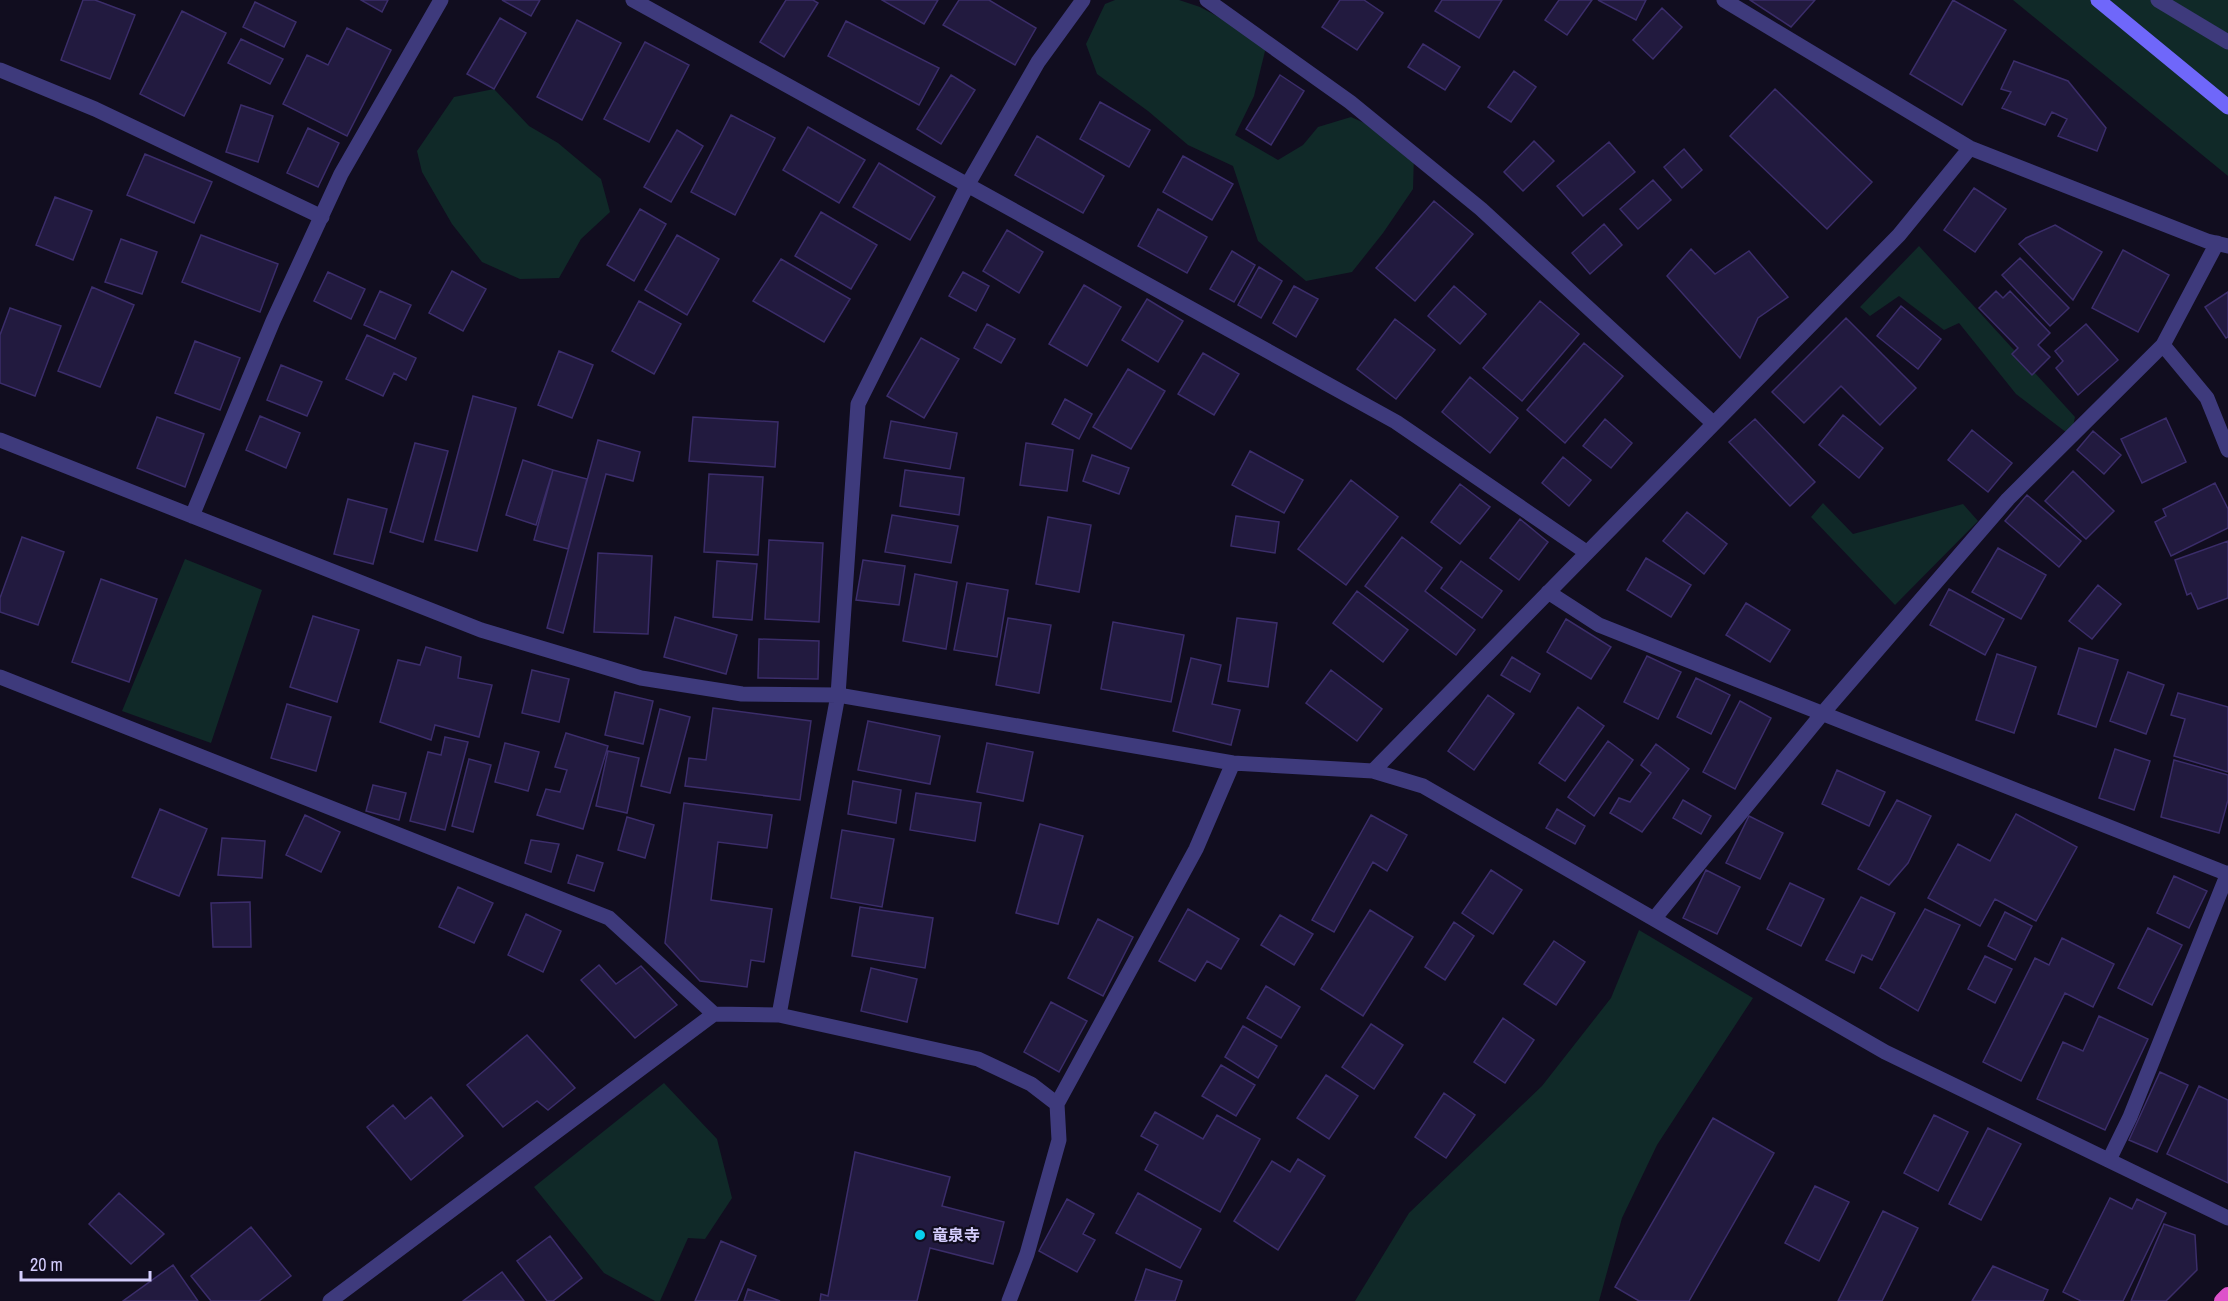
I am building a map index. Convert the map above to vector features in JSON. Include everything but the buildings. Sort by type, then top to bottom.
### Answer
[{"type":"highway","points":[[2222,1301],[2228,1295]]},
{"type":"main road","points":[[2098,0],[2228,107]]},
{"type":"street","points":[[192,516],[273,321],[341,174],[441,0]]},
{"type":"street","points":[[633,0],[1396,422],[1586,552]]},
{"type":"street","points":[[779,1015],[838,695],[858,404],[968,184],[1038,62],[1083,0]]},
{"type":"street","points":[[1207,0],[1350,102],[1481,209],[1713,423]]},
{"type":"street","points":[[1654,919],[1822,714],[2008,498],[2163,345],[2222,245],[1970,148],[1724,0]]},
{"type":"street","points":[[2158,0],[2228,42]]},
{"type":"street","points":[[0,70],[94,109],[322,217]]},
{"type":"street","points":[[1372,771],[1899,235],[1970,148]]},
{"type":"street","points":[[2163,345],[2207,398],[2228,450]]},
{"type":"street","points":[[0,440],[481,630],[640,678],[742,694],[838,695],[1233,763],[1372,771],[1423,786],[1885,1052],[2228,1218]]},
{"type":"street","points":[[1548,592],[1599,626],[2228,874],[2130,1117],[2109,1160]]},
{"type":"street","points":[[0,677],[609,918],[714,1014]]},
{"type":"street","points":[[1009,1301],[1027,1254],[1059,1140],[1057,1104],[1196,849],[1233,763]]},
{"type":"street","points":[[330,1301],[714,1014],[779,1015],[978,1059],[1030,1084],[1057,1104]]},
{"type":"green space","points":[[1115,0],[1179,0],[1200,7],[1267,43],[1254,96],[1235,135],[1278,160],[1303,145],[1318,127],[1351,117],[1391,135],[1414,154],[1413,189],[1383,233],[1352,272],[1306,281],[1258,241],[1233,166],[1188,145],[1148,111],[1097,74],[1086,44],[1105,4]]},
{"type":"green space","points":[[2013,0],[2228,0],[2228,176]]},
{"type":"green space","points":[[494,89],[529,126],[558,143],[601,179],[610,212],[581,239],[559,278],[520,279],[482,262],[452,224],[422,172],[417,151],[454,97]]},
{"type":"green space","points":[[1919,246],[2075,417],[2071,436],[2016,394],[1959,323],[1944,330],[1899,296],[1870,316],[1860,307]]},
{"type":"green space","points":[[1823,503],[1853,534],[1963,504],[1978,521],[1895,605],[1811,517]]},
{"type":"green space","points":[[185,559],[262,590],[211,743],[122,711]]},
{"type":"green space","points":[[1639,930],[1753,998],[1657,1145],[1622,1218],[1599,1301],[1355,1301],[1409,1213],[1542,1086],[1611,998]]},
{"type":"green space","points":[[664,1083],[717,1139],[732,1198],[705,1239],[688,1238],[660,1301],[655,1301],[604,1273],[534,1187]]},
{"type":"place","name":"竜泉寺","points":[[920,1235]]}]
